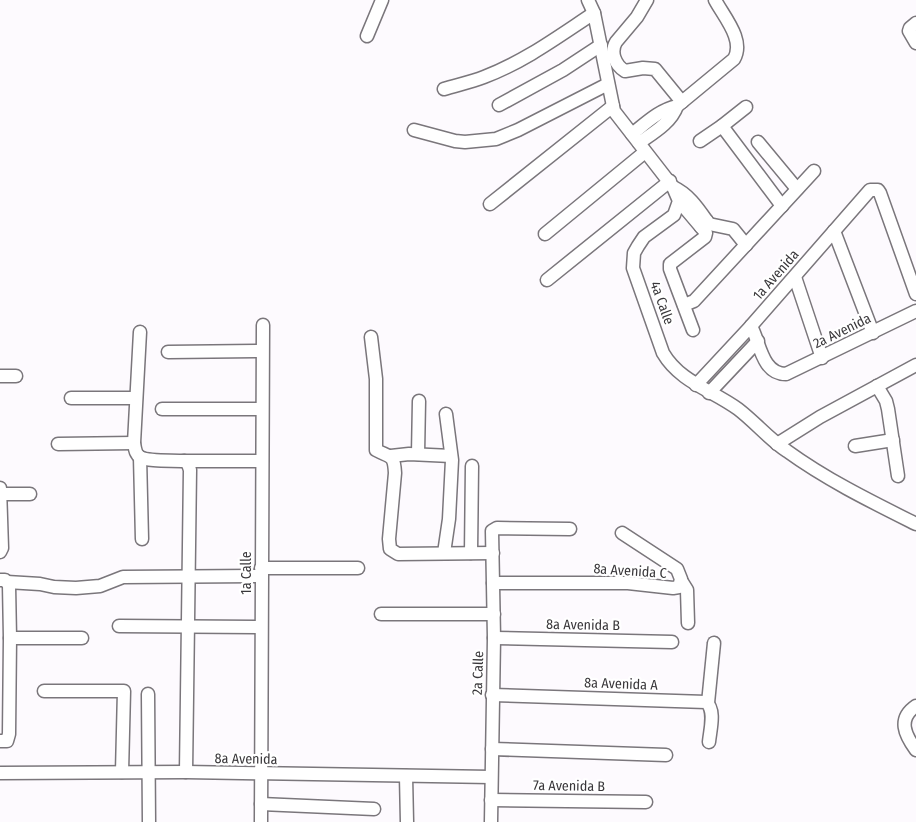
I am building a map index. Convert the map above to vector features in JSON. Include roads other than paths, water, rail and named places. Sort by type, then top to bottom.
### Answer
[{"type":"street","points":[[367,36],[382,0]]},
{"type":"street","points":[[588,0],[594,13],[613,106],[618,116],[671,184],[679,201],[704,224],[733,229],[746,245]]},
{"type":"street","points":[[647,0],[637,17],[616,42],[614,57],[624,71],[643,68],[655,69],[680,104]]},
{"type":"street","points":[[545,234],[639,143],[651,127],[674,115],[680,104],[734,59],[736,55],[736,39],[715,0]]},
{"type":"street","points":[[444,89],[471,82],[502,69],[546,45],[594,13]]},
{"type":"street","points":[[913,26],[910,33],[916,43]]},
{"type":"street","points":[[499,105],[563,70],[601,46]]},
{"type":"street","points":[[414,130],[460,142],[496,139],[518,130],[608,84]]},
{"type":"street","points":[[490,204],[613,106]]},
{"type":"street","points":[[700,141],[746,107]]},
{"type":"street","points":[[722,126],[782,206]]},
{"type":"street","points":[[758,142],[797,190]]},
{"type":"street","points":[[684,305],[694,301],[814,171]]},
{"type":"street","points":[[671,184],[692,201],[704,224],[706,233],[705,236],[670,264],[693,330]]},
{"type":"street","points":[[547,280],[671,184]]},
{"type":"street","name":"1a Avenida","points":[[696,385],[795,277],[866,194],[873,189],[878,190],[916,294]]},
{"type":"street","name":"4a Calle","points":[[679,201],[674,215],[644,237],[634,254],[633,268],[663,353],[674,368],[696,385],[738,410],[777,444],[832,481],[916,524]]},
{"type":"street","points":[[834,231],[872,332]]},
{"type":"street","points":[[795,277],[822,358]]},
{"type":"street","name":"2a Avenida","points":[[758,341],[768,367],[781,374],[790,373],[916,311]]},
{"type":"street","name":"1a Calle","points":[[261,822],[262,325]]},
{"type":"street","points":[[709,393],[758,341],[751,326]]},
{"type":"street","points":[[140,332],[134,443],[136,452],[140,457],[142,540]]},
{"type":"street","points":[[371,337],[376,379],[376,450],[391,456],[418,454],[451,456]]},
{"type":"street","points":[[168,352],[262,351]]},
{"type":"street","points":[[777,444],[806,425],[916,365]]},
{"type":"street","points":[[0,376],[16,376]]},
{"type":"street","points":[[877,386],[886,402],[898,476]]},
{"type":"street","points":[[71,398],[136,398]]},
{"type":"street","points":[[418,401],[418,454]]},
{"type":"street","points":[[162,409],[262,409]]},
{"type":"street","points":[[444,553],[451,491],[451,456],[446,414]]},
{"type":"street","points":[[856,446],[893,440]]},
{"type":"street","points":[[58,444],[134,443]]},
{"type":"street","points":[[391,456],[395,473],[389,540],[390,550],[394,554],[492,553]]},
{"type":"street","points":[[140,457],[184,461],[262,461]]},
{"type":"street","points":[[184,461],[188,464],[191,479],[186,772]]},
{"type":"street","points":[[471,553],[472,466]]},
{"type":"street","points":[[0,488],[2,548],[0,552]]},
{"type":"street","points":[[0,494],[30,494]]},
{"type":"street","name":"2a Calle","points":[[491,822],[494,638],[492,531],[497,528],[570,529]]},
{"type":"street","name":"8a Avenida C","points":[[494,583],[628,583],[679,587],[682,582],[677,569],[622,533]]},
{"type":"street","points":[[4,581],[76,588],[100,586],[123,577],[190,577],[358,568]]},
{"type":"street","points":[[0,741],[7,741],[9,734],[9,589],[4,581]]},
{"type":"street","points":[[682,582],[688,590],[688,623]]},
{"type":"street","points":[[381,614],[494,614]]},
{"type":"street","points":[[118,626],[261,627]]},
{"type":"street","points":[[10,638],[82,638]]},
{"type":"street","name":"8a Avenida B","points":[[494,638],[672,642]]},
{"type":"street","points":[[709,742],[711,713],[708,703],[714,642]]},
{"type":"street","points":[[44,691],[124,691],[122,772]]},
{"type":"street","points":[[148,694],[148,822]]},
{"type":"street","name":"8a Avenida A","points":[[492,695],[703,701],[708,703]]},
{"type":"street","points":[[916,706],[906,719],[904,727],[908,739],[916,750]]},
{"type":"street","points":[[492,749],[666,755]]},
{"type":"street","name":"8a Avenida","points":[[0,773],[186,772],[491,777]]},
{"type":"street","points":[[406,776],[407,822]]},
{"type":"street","name":"7a Avenida B","points":[[491,800],[646,802]]},
{"type":"street","points":[[261,804],[374,810]]}]
